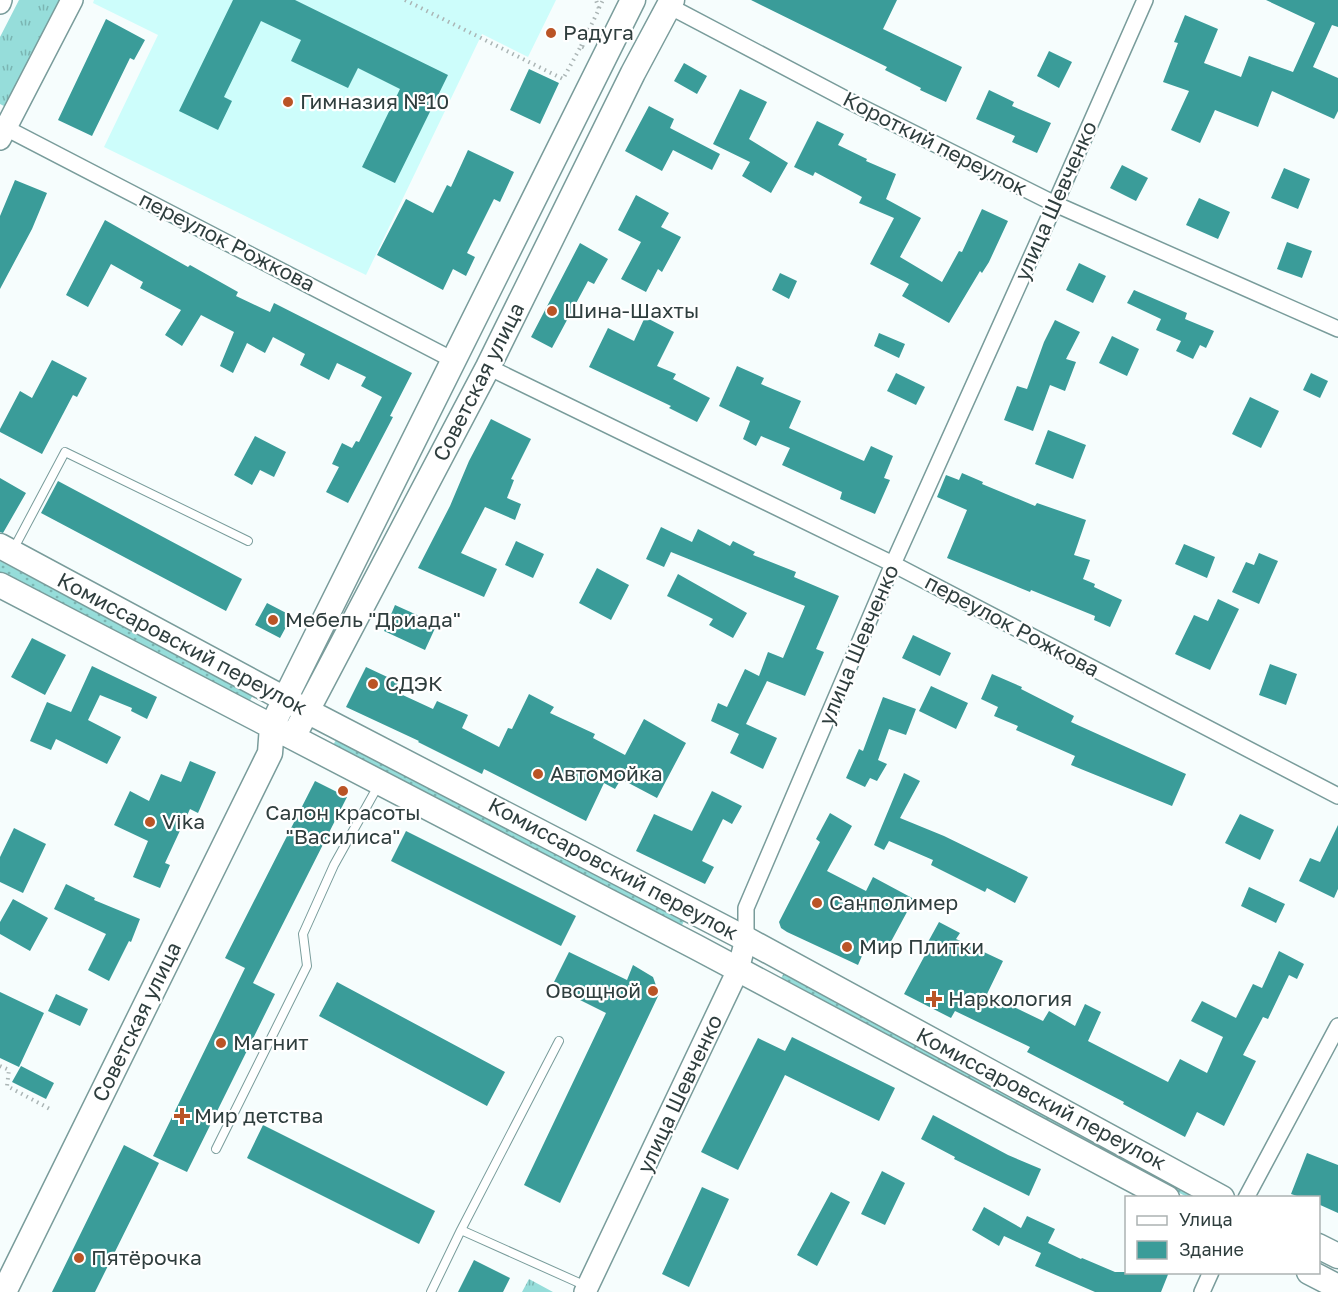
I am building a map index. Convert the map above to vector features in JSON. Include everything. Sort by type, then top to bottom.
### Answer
[{"type":"main road","points":[[2,131],[72,0]]},
{"type":"main road","name":"Советская улица","points":[[8,1278],[270,753],[272,726],[285,699],[633,0]]},
{"type":"main road","name":"Советская улица","points":[[270,753],[294,736],[488,367],[633,73],[671,3]]},
{"type":"main road","name":"Комиссаровский переулок","points":[[6,549],[307,711],[746,939],[1220,1196]]},
{"type":"main road","name":"Комиссаровский переулок","points":[[0,585],[294,736],[1165,1196]]},
{"type":"main road","name":"улица Шевченко","points":[[586,1289],[738,970],[746,939]]},
{"type":"main road","points":[[1320,1247],[1338,1256]]},
{"type":"main road","points":[[1313,1274],[1338,1287]]},
{"type":"street","name":"улица Шевченко","points":[[746,939],[746,908],[893,564],[1145,0]]},
{"type":"street","name":"Короткий переулок","points":[[671,3],[855,104],[1055,204],[1338,329]]},
{"type":"street","name":"переулок Рожкова","points":[[2,131],[453,360]]},
{"type":"street","name":"переулок Рожкова","points":[[488,367],[893,564],[1338,796]]},
{"type":"street","points":[[1247,1196],[1338,1026]]},
{"type":"street","points":[[1202,1292],[1210,1274]]},
{"type":"lane","points":[[6,549],[65,453],[248,541]]},
{"type":"lane","points":[[216,1149],[307,966],[303,934],[334,866],[380,782]]},
{"type":"lane","points":[[431,1292],[559,1041]]},
{"type":"lane","points":[[461,1230],[586,1289]]},
{"type":"path","points":[[405,0],[563,79],[603,0]]},
{"type":"path","points":[[596,0],[599,9]]},
{"type":"path","points":[[581,46],[604,58]]},
{"type":"path","points":[[0,1066],[9,1070],[7,1086],[50,1109]]},
{"type":"shaded area","name":"Гимназия №10","points":[[94,0],[556,0],[528,57],[482,34],[366,275],[104,147],[158,35],[93,3]]},
{"type":"green space","points":[[19,0],[65,0],[10,109],[0,104],[0,37]]},
{"type":"green space","points":[[0,561],[253,695],[248,704],[0,573]]},
{"type":"green space","points":[[337,738],[685,919],[680,929],[332,747]]},
{"type":"green space","points":[[784,973],[1198,1196],[1185,1196],[780,980]]},
{"type":"green space","points":[[529,1279],[553,1292],[522,1292]]},
{"type":"building","points":[[233,0],[295,0],[448,75],[395,183],[362,167],[400,89],[358,68],[348,88],[291,61],[301,40],[261,21],[224,97],[232,101],[218,130],[179,111]]},
{"type":"building","points":[[751,0],[897,0],[883,29],[962,67],[946,102],[885,70],[887,67]]},
{"type":"building","points":[[1266,0],[1338,0],[1338,27],[1332,25],[1313,67],[1338,78],[1338,111],[1334,119],[1272,91],[1258,127],[1215,110],[1200,143],[1171,130],[1189,91],[1163,82],[1178,43],[1174,42],[1185,15],[1218,29],[1204,63],[1241,77],[1249,56],[1293,72],[1315,23]]},
{"type":"building","points":[[106,19],[145,40],[134,60],[130,58],[92,136],[58,120]]},
{"type":"building","points":[[1049,51],[1072,62],[1059,88],[1037,76]]},
{"type":"building","points":[[684,63],[707,76],[697,94],[674,81]]},
{"type":"building","points":[[529,69],[559,83],[540,124],[510,110]]},
{"type":"building","points":[[740,89],[767,102],[749,139],[788,163],[771,193],[742,176],[750,162],[713,144]]},
{"type":"building","points":[[989,90],[1014,102],[1012,106],[1051,123],[1037,153],[1012,142],[1015,136],[976,119]]},
{"type":"building","points":[[649,106],[674,119],[670,128],[720,154],[712,170],[673,150],[662,171],[625,151]]},
{"type":"building","points":[[817,121],[844,134],[838,145],[896,174],[886,199],[921,218],[900,257],[942,282],[959,251],[962,252],[982,209],[1008,221],[989,262],[982,273],[980,271],[949,323],[902,296],[909,284],[870,264],[894,218],[859,203],[862,197],[815,172],[813,176],[794,167]]},
{"type":"building","points":[[468,150],[514,172],[500,202],[494,199],[467,253],[475,257],[466,276],[453,269],[443,290],[377,255],[406,199],[433,213],[447,185],[451,187]]},
{"type":"building","points":[[1122,165],[1148,178],[1136,201],[1110,188]]},
{"type":"building","points":[[1284,168],[1310,179],[1298,209],[1271,198]]},
{"type":"building","points":[[15,180],[47,193],[32,229],[0,289],[0,216]]},
{"type":"building","points":[[636,195],[669,213],[661,227],[681,237],[662,272],[658,269],[646,292],[621,279],[641,242],[618,230]]},
{"type":"building","points":[[1199,198],[1230,212],[1218,239],[1186,225]]},
{"type":"building","points":[[105,220],[188,267],[190,265],[238,292],[236,296],[270,312],[274,303],[412,373],[390,416],[393,417],[348,503],[326,492],[339,467],[332,464],[342,443],[352,448],[356,441],[359,442],[382,397],[361,386],[366,377],[337,363],[329,380],[300,365],[305,354],[273,337],[265,353],[247,343],[233,373],[220,366],[234,332],[201,315],[182,346],[165,335],[181,310],[140,288],[143,282],[111,264],[88,307],[66,295]]},
{"type":"building","points":[[1287,242],[1312,251],[1302,278],[1277,269]]},
{"type":"building","points":[[580,243],[608,259],[594,284],[588,281],[552,348],[531,337]]},
{"type":"building","points":[[1079,263],[1106,276],[1093,303],[1066,290]]},
{"type":"building","points":[[780,273],[797,281],[789,299],[772,290]]},
{"type":"building","points":[[1134,290],[1187,313],[1185,319],[1214,331],[1206,348],[1200,345],[1193,359],[1176,351],[1181,341],[1156,330],[1161,319],[1127,303]]},
{"type":"building","points":[[645,317],[674,332],[657,366],[676,374],[673,379],[710,398],[697,422],[669,408],[671,406],[589,367],[608,328],[634,341]]},
{"type":"building","points":[[1055,320],[1080,332],[1066,359],[1076,362],[1065,391],[1050,385],[1033,431],[1004,420],[1017,386],[1027,389],[1044,342]]},
{"type":"building","points":[[879,333],[905,344],[899,358],[874,346]]},
{"type":"building","points":[[1112,336],[1139,349],[1127,376],[1099,363]]},
{"type":"building","points":[[52,360],[87,378],[77,397],[73,395],[42,454],[0,432],[0,429],[20,391],[32,398]]},
{"type":"building","points":[[737,366],[764,378],[761,384],[801,401],[789,428],[864,461],[871,446],[893,456],[884,478],[890,480],[875,514],[840,499],[842,492],[782,465],[790,448],[761,436],[756,446],[743,439],[750,421],[719,406]]},
{"type":"building","points":[[896,373],[925,387],[916,405],[887,391]]},
{"type":"building","points":[[1311,373],[1328,381],[1320,398],[1303,390]]},
{"type":"building","points":[[1250,397],[1279,411],[1261,448],[1232,434]]},
{"type":"building","points":[[491,419],[531,439],[511,479],[514,480],[507,498],[521,504],[515,520],[485,507],[461,553],[497,569],[484,597],[418,568]]},
{"type":"building","points":[[1048,430],[1086,445],[1073,479],[1035,464]]},
{"type":"building","points":[[255,436],[286,452],[274,477],[260,470],[252,485],[234,475]]},
{"type":"building","points":[[962,473],[1035,506],[1037,503],[1086,520],[1074,555],[1090,560],[1083,579],[1095,584],[1094,587],[1122,600],[1110,627],[1094,620],[1095,616],[947,558],[967,510],[937,497],[946,475],[959,480]]},
{"type":"building","points":[[0,478],[26,493],[3,533],[0,532]]},
{"type":"building","points":[[58,481],[242,579],[226,611],[41,513]]},
{"type":"building","points":[[661,527],[692,542],[698,529],[730,546],[733,541],[755,552],[753,555],[796,572],[794,577],[839,596],[816,649],[824,652],[805,696],[767,681],[746,724],[777,738],[763,769],[730,753],[739,734],[711,721],[718,703],[727,707],[745,669],[759,676],[768,652],[783,658],[805,606],[671,552],[664,567],[646,559]]},
{"type":"building","points":[[516,541],[544,554],[533,578],[505,565]]},
{"type":"building","points":[[1184,544],[1215,557],[1207,578],[1175,564]]},
{"type":"building","points":[[1259,553],[1278,561],[1259,604],[1232,592],[1246,562],[1254,565]]},
{"type":"building","points":[[597,568],[629,585],[611,620],[579,603]]},
{"type":"building","points":[[678,574],[747,613],[733,638],[709,625],[713,619],[667,596]]},
{"type":"building","points":[[1218,599],[1239,609],[1210,670],[1175,654],[1194,615],[1208,621]]},
{"type":"building","name":"Мебель \"Дриада\"","points":[[267,603],[292,616],[280,638],[255,625]]},
{"type":"building","points":[[395,605],[437,624],[425,650],[384,631]]},
{"type":"building","points":[[913,635],[951,653],[940,676],[902,658]]},
{"type":"building","points":[[32,638],[66,655],[45,695],[11,677]]},
{"type":"building","points":[[1270,664],[1297,674],[1286,705],[1259,695]]},
{"type":"building","points":[[92,666],[157,697],[147,719],[131,711],[132,708],[100,695],[88,720],[121,737],[107,764],[56,739],[51,750],[30,741],[47,702],[71,712]]},
{"type":"building","points":[[366,667],[398,682],[394,691],[433,709],[437,701],[468,715],[462,728],[499,747],[508,728],[512,729],[529,694],[554,707],[550,713],[595,734],[593,738],[625,755],[644,719],[686,743],[657,798],[621,779],[615,789],[604,783],[586,821],[484,769],[482,774],[346,707]]},
{"type":"building","points":[[992,674],[1022,687],[1021,689],[1074,716],[1071,722],[1186,774],[1172,806],[1071,765],[1075,756],[1016,730],[1018,726],[994,716],[998,707],[981,699]]},
{"type":"building","points":[[931,686],[968,703],[956,729],[919,711]]},
{"type":"building","points":[[883,697],[916,709],[906,735],[889,729],[878,760],[887,764],[877,781],[870,778],[865,787],[846,778],[859,749],[863,751]]},
{"type":"building","points":[[190,761],[216,772],[198,813],[190,809],[165,863],[170,865],[160,888],[133,877],[148,841],[114,825],[130,791],[149,801],[161,774],[181,782]]},
{"type":"building","points":[[904,773],[920,781],[900,818],[944,836],[1028,877],[1015,903],[987,888],[985,892],[931,865],[933,860],[889,841],[884,850],[874,845]]},
{"type":"building","points":[[315,781],[347,797],[253,983],[275,994],[187,1172],[153,1156],[245,968],[225,958]]},
{"type":"building","points":[[712,791],[742,806],[732,824],[723,819],[702,861],[714,867],[705,884],[636,851],[654,814],[692,831]]},
{"type":"building","points":[[830,813],[852,826],[827,871],[866,891],[873,877],[914,899],[887,949],[869,940],[858,965],[787,932],[781,928],[779,922],[820,842],[816,839]]},
{"type":"building","points":[[1240,814],[1274,830],[1260,860],[1225,843]]},
{"type":"building","points":[[1338,825],[1338,889],[1334,898],[1299,881],[1310,858],[1320,862]]},
{"type":"building","points":[[14,828],[46,844],[23,893],[0,882],[0,857]]},
{"type":"building","points":[[406,831],[576,916],[561,946],[391,861]]},
{"type":"building","points":[[66,884],[95,898],[94,900],[140,919],[131,942],[129,941],[109,981],[88,970],[106,934],[54,909]]},
{"type":"building","points":[[1249,887],[1285,904],[1276,923],[1241,906]]},
{"type":"building","points":[[13,899],[48,918],[30,951],[0,934],[0,922]]},
{"type":"building","points":[[939,922],[960,933],[956,939],[1003,961],[987,994],[1043,1021],[1049,1011],[1075,1026],[1085,1004],[1101,1012],[1088,1041],[1168,1082],[1180,1059],[1207,1073],[1223,1037],[1191,1021],[1202,1001],[1236,1018],[1253,984],[1262,988],[1279,951],[1304,964],[1297,979],[1289,975],[1268,1019],[1263,1017],[1243,1055],[1256,1061],[1224,1126],[1197,1112],[1185,1137],[1123,1104],[1124,1102],[1027,1052],[1030,1047],[955,1011],[951,1018],[904,994],[931,944],[928,942]]},
{"type":"building","points":[[569,952],[627,980],[633,965],[653,977],[659,994],[560,1203],[524,1185],[606,1013],[552,986]]},
{"type":"building","points":[[337,982],[505,1072],[487,1106],[319,1016]]},
{"type":"building","points":[[0,992],[44,1013],[19,1067],[0,1058]]},
{"type":"building","points":[[56,994],[88,1009],[80,1026],[48,1011]]},
{"type":"building","points":[[792,1037],[895,1088],[879,1121],[785,1075],[738,1170],[701,1152],[758,1038],[785,1051]]},
{"type":"building","points":[[21,1066],[54,1083],[46,1099],[12,1082]]},
{"type":"building","points":[[933,1115],[1008,1155],[1041,1169],[1029,1196],[954,1159],[955,1157],[921,1139]]},
{"type":"building","points":[[263,1125],[435,1211],[419,1244],[247,1158]]},
{"type":"building","points":[[124,1145],[159,1163],[95,1292],[52,1292]]},
{"type":"building","points":[[1307,1153],[1338,1165],[1338,1213],[1320,1205],[1320,1196],[1291,1194]]},
{"type":"building","points":[[882,1171],[905,1183],[885,1225],[861,1214]]},
{"type":"building","points":[[702,1187],[729,1199],[689,1287],[662,1274]]},
{"type":"building","points":[[831,1192],[850,1202],[817,1266],[797,1255]]},
{"type":"building","points":[[984,1207],[1021,1228],[1027,1216],[1055,1229],[1048,1243],[1081,1259],[1115,1272],[1125,1272],[1125,1274],[1168,1274],[1161,1292],[1095,1292],[1035,1266],[1041,1253],[1004,1236],[999,1246],[972,1230]]},
{"type":"building","points":[[474,1260],[510,1278],[503,1292],[458,1292]]},
{"type":"place","name":"Радуга","points":[[551,33]]},
{"type":"place","name":"Гимназия №10","points":[[288,102]]},
{"type":"place","name":"Шина-Шахты","points":[[552,311]]},
{"type":"place","name":"Мебель \"Дриада\"","points":[[273,620]]},
{"type":"place","name":"СДЭК","points":[[373,684]]},
{"type":"place","name":"Автомойка","points":[[538,774]]},
{"type":"place","name":"Салон красоты \"Василиса\"","points":[[343,791]]},
{"type":"place","name":"Vika","points":[[150,822]]},
{"type":"place","name":"Санполимер","points":[[817,903]]},
{"type":"place","name":"Мир Плитки","points":[[847,947]]},
{"type":"place","name":"Овощной","points":[[653,991]]},
{"type":"place","name":"Наркология","points":[[934,999]]},
{"type":"place","name":"Магнит","points":[[221,1043]]},
{"type":"place","name":"Мир детства","points":[[182,1116]]},
{"type":"place","name":"Пятёрочка","points":[[79,1258]]}]
